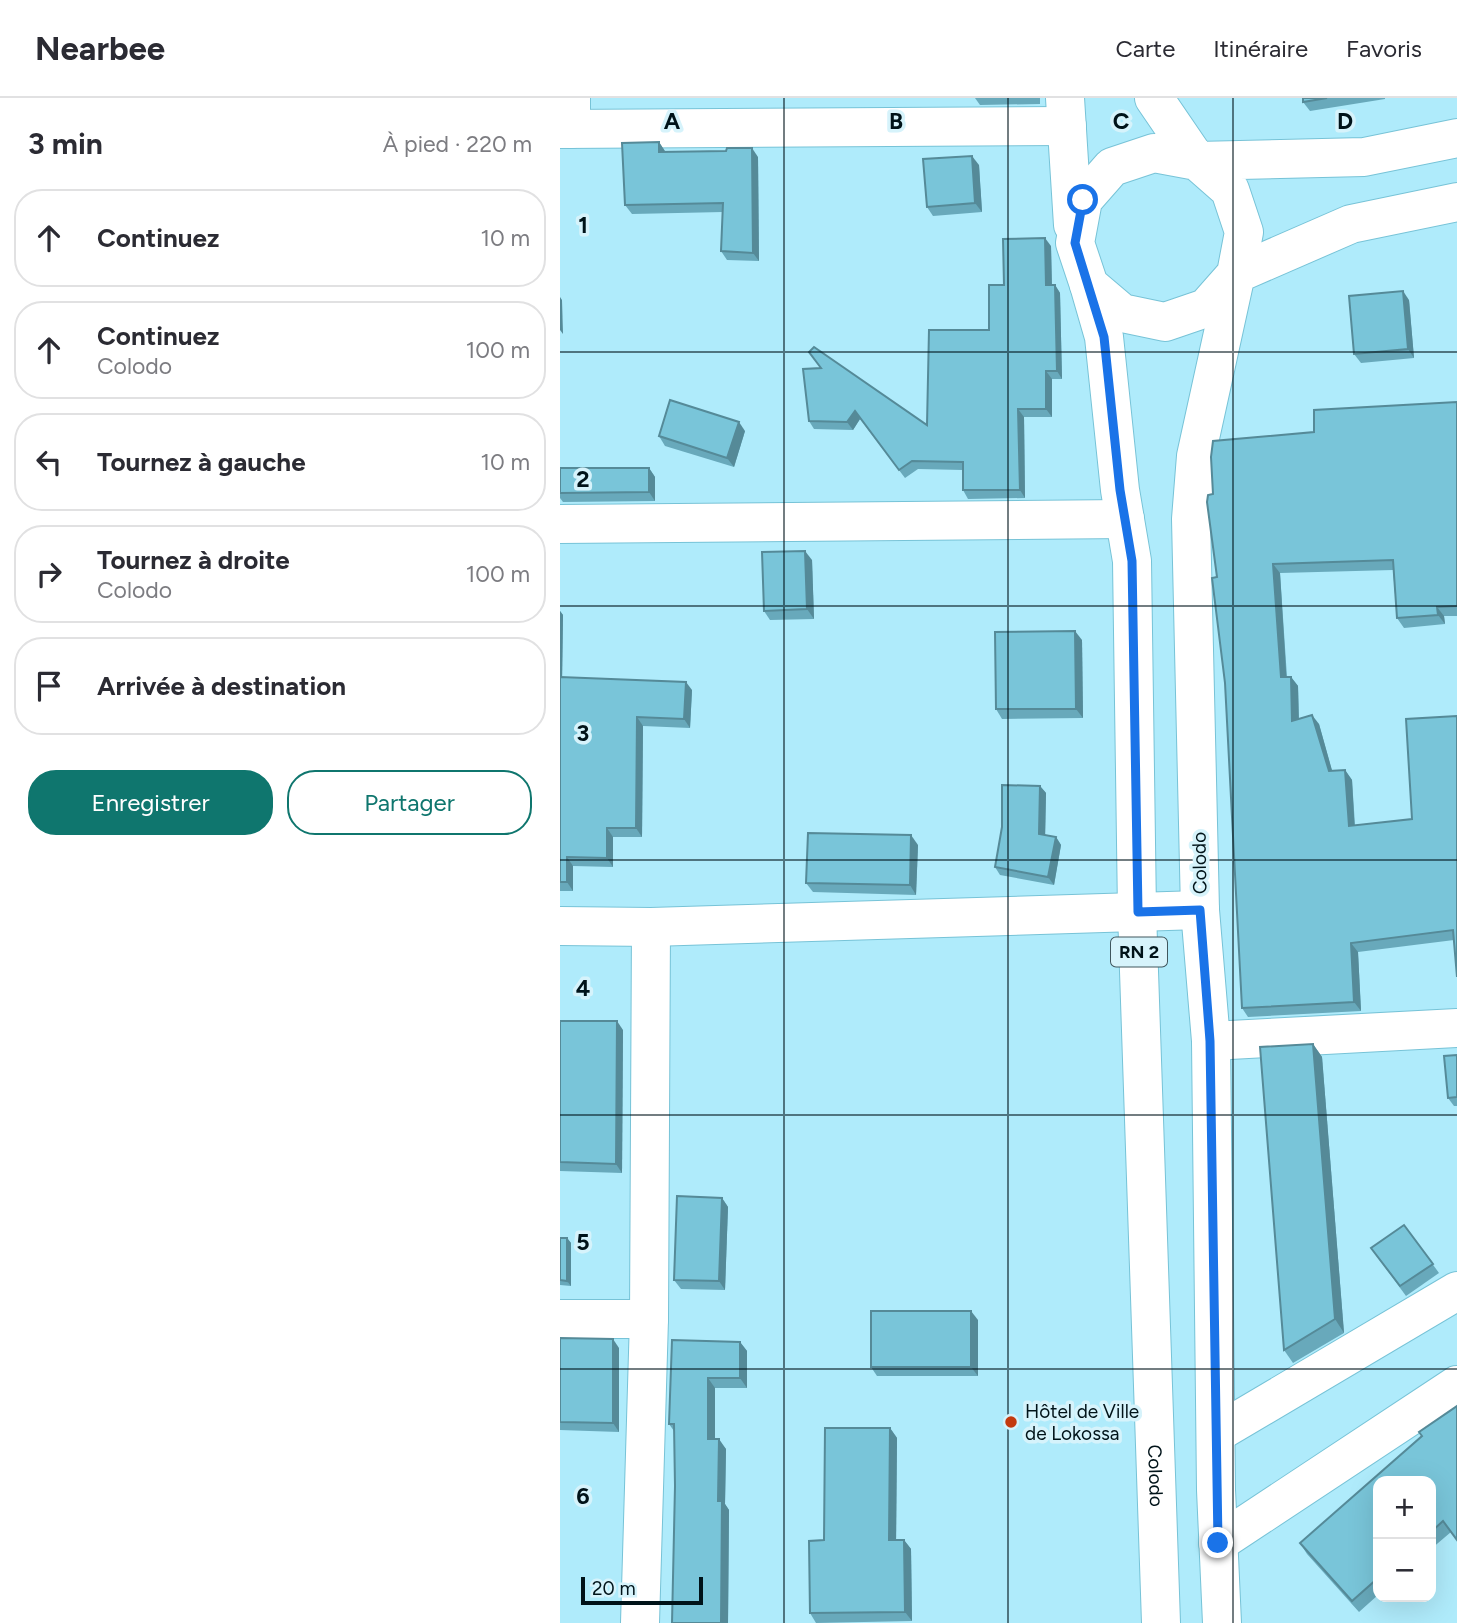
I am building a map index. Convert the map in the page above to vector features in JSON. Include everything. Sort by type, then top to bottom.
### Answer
[{"type":"main road","points":[[1154,98],[1197,162],[1230,190],[1244,232],[1236,274]]},
{"type":"main road","points":[[567,119],[1066,112],[1075,243],[1089,285],[1122,313],[1165,322],[1206,308],[1236,274],[1350,224],[1457,202]]},
{"type":"main road","points":[[1075,243],[1083,200],[1112,167],[1154,153],[1197,162],[1364,157],[1457,138]]},
{"type":"main road","name":"Colodo","points":[[1222,1623],[1218,1543],[1210,1041],[1200,910],[1191,519],[1196,456],[1236,274]]},
{"type":"main road","name":"Colodo","points":[[1089,285],[1104,337],[1132,561],[1138,912],[1161,1623]]},
{"type":"main road","points":[[560,524],[1125,519]]},
{"type":"main road","points":[[560,926],[651,926],[1200,910]]},
{"type":"main road","points":[[640,1623],[649,1319],[651,926]]},
{"type":"main road","points":[[1210,1041],[1457,1028]]},
{"type":"main road","points":[[1217,1433],[1457,1291]]},
{"type":"main road","points":[[560,1319],[649,1319]]},
{"type":"main road","points":[[1218,1543],[1457,1385]]},
{"type":"building","points":[[1303,98],[1327,98],[1303,102]]},
{"type":"building","points":[[659,142],[659,152],[752,148],[753,253],[721,251],[723,203],[625,205],[622,143]]},
{"type":"building","points":[[972,156],[975,203],[927,207],[923,159]]},
{"type":"building","points":[[1045,238],[1046,285],[1055,285],[1057,371],[1046,371],[1046,409],[1018,409],[1020,490],[963,490],[963,462],[912,461],[899,470],[855,411],[847,422],[809,421],[803,369],[821,368],[809,352],[814,347],[927,425],[929,330],[989,330],[989,285],[1004,285],[1003,239]]},
{"type":"building","points":[[1403,291],[1408,349],[1354,354],[1349,296]]},
{"type":"building","points":[[670,400],[739,422],[727,458],[659,436]]},
{"type":"building","points":[[1457,402],[1457,606],[1437,607],[1438,615],[1397,618],[1393,560],[1273,564],[1281,677],[1291,677],[1292,721],[1312,715],[1329,771],[1345,770],[1349,826],[1412,819],[1406,719],[1457,716],[1457,977],[1453,930],[1351,943],[1354,1002],[1242,1008],[1225,683],[1212,578],[1217,577],[1207,502],[1208,495],[1213,494],[1213,441],[1314,432],[1314,410]]},
{"type":"building","points":[[560,468],[649,468],[649,492],[560,493]]},
{"type":"building","points":[[805,551],[807,609],[764,611],[762,552]]},
{"type":"building","points":[[1075,631],[1076,709],[996,709],[995,632]]},
{"type":"building","points":[[560,677],[686,682],[684,719],[637,717],[636,828],[607,828],[607,858],[567,857],[567,882],[560,882]]},
{"type":"building","points":[[1002,785],[1040,786],[1039,834],[1056,837],[1048,877],[995,867],[1002,827]]},
{"type":"building","points":[[808,833],[911,835],[910,885],[806,883]]},
{"type":"building","points":[[560,1021],[617,1021],[616,1164],[560,1162]]},
{"type":"building","points":[[1313,1044],[1335,1319],[1284,1350],[1260,1047]]},
{"type":"building","points":[[1457,1055],[1457,1097],[1448,1098],[1444,1056]]},
{"type":"building","points":[[677,1196],[722,1198],[719,1281],[674,1280]]},
{"type":"building","points":[[1404,1225],[1433,1264],[1400,1286],[1371,1248]]},
{"type":"building","points":[[560,1238],[567,1238],[567,1281],[560,1280]]},
{"type":"building","points":[[871,1311],[971,1311],[971,1367],[871,1367]]},
{"type":"building","points":[[560,1338],[613,1339],[613,1423],[560,1422]]},
{"type":"building","points":[[672,1340],[740,1342],[740,1378],[708,1378],[708,1439],[719,1439],[718,1501],[722,1501],[721,1623],[672,1623],[675,1486],[674,1424],[669,1424]]},
{"type":"building","points":[[1457,1406],[1457,1540],[1443,1521],[1436,1527],[1436,1476],[1376,1476],[1422,1436],[1419,1432]]},
{"type":"building","points":[[825,1428],[890,1428],[889,1540],[904,1540],[905,1612],[810,1613],[809,1541],[824,1540]]},
{"type":"building","points":[[1373,1479],[1373,1582],[1352,1601],[1300,1543]]},
{"type":"place","name":"Hôtel de Ville de Lokossa","points":[[1011,1422]]},
{"type":"route","points":[[1083,200],[1075,243],[1104,337],[1120,490],[1132,561],[1138,912],[1200,910],[1210,1041],[1218,1543]]}]
